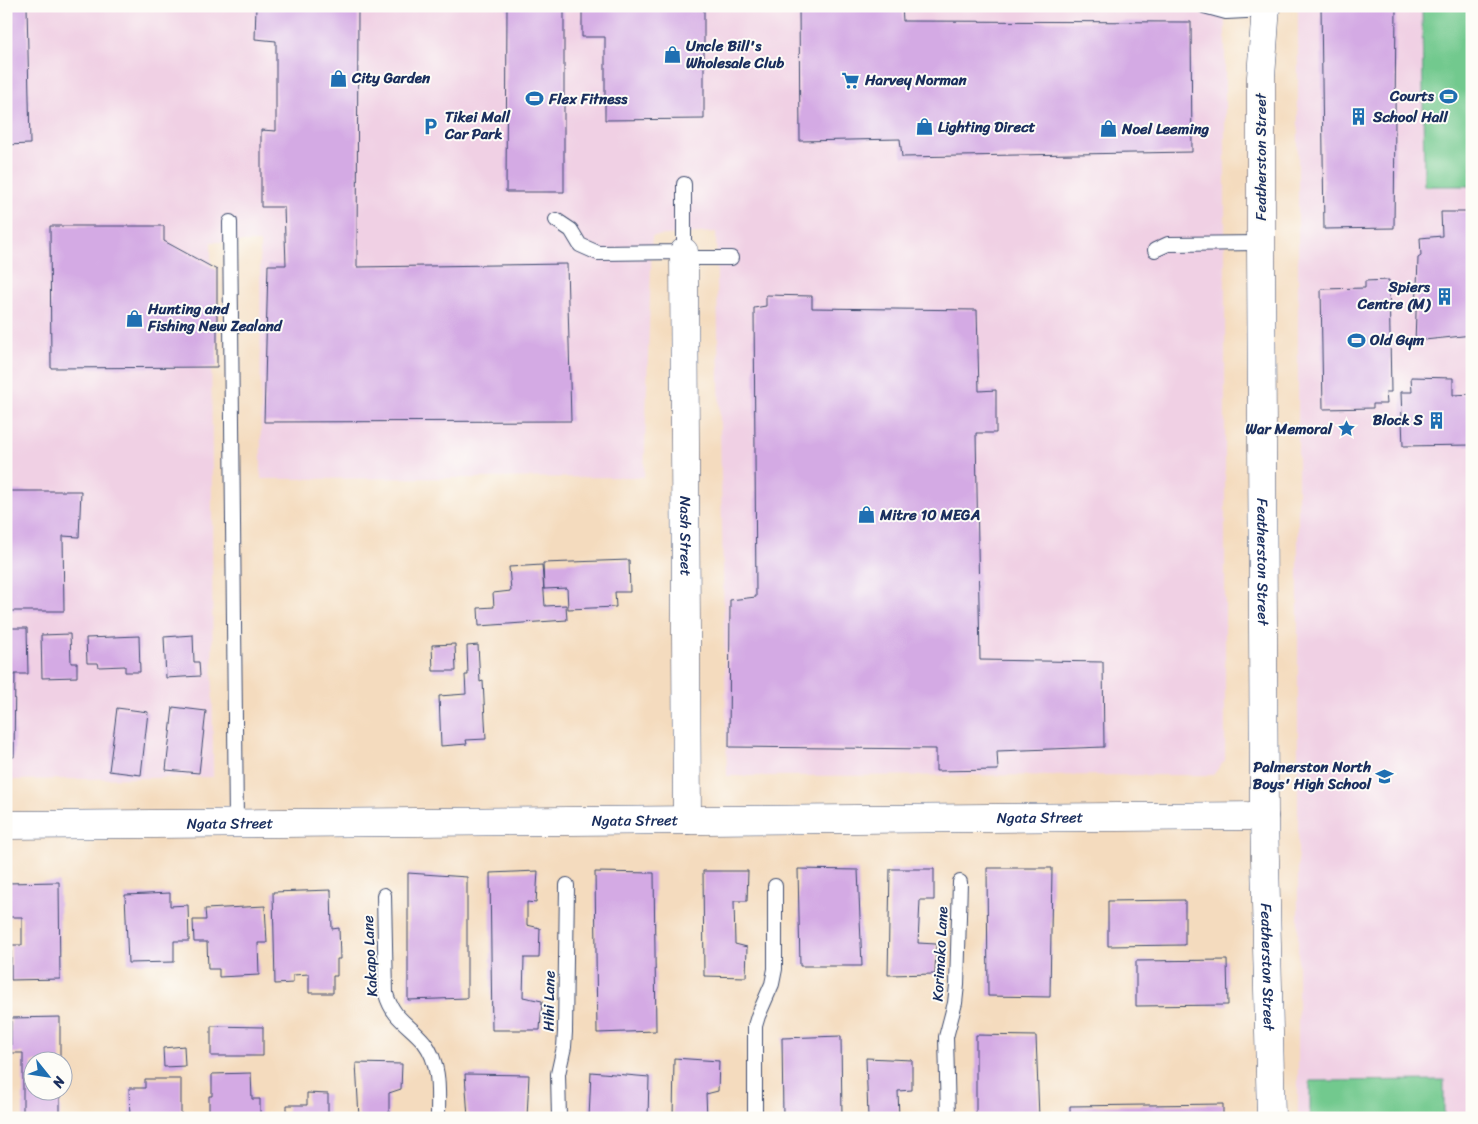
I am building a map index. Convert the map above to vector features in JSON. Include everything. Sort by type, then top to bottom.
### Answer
[{"type":"street","name":"Featherston Street","points":[[1266,8],[1261,77],[1261,243],[1264,816],[1271,1118]]},
{"type":"street","name":"Nash Street","points":[[684,255],[687,820]]},
{"type":"street","name":"Ngata Street","points":[[6,825],[1264,816]]},
{"type":"lane","points":[[1204,6],[1226,12],[1266,8]]},
{"type":"lane","points":[[684,184],[684,255]]},
{"type":"lane","points":[[556,220],[571,230],[580,245],[598,253],[731,258]]},
{"type":"lane","points":[[230,222],[236,823]]},
{"type":"lane","points":[[1155,250],[1168,244],[1261,243]]},
{"type":"lane","name":"Korimako Lane","points":[[948,1118],[946,1037],[955,1003],[957,985],[960,882]]},
{"type":"lane","name":"Hihi Lane","points":[[559,1118],[558,1074],[565,1032],[567,885]]},
{"type":"lane","points":[[755,1118],[755,1026],[772,984],[775,969],[775,886]]},
{"type":"lane","name":"Kakapo Lane","points":[[384,895],[386,994],[389,1005],[395,1015],[423,1042],[431,1053],[436,1065],[438,1080],[438,1118]]},
{"type":"shaded area","points":[[6,6],[1225,6],[1225,760],[1213,775],[727,776],[716,232],[652,236],[644,477],[261,479],[260,242],[211,242],[213,777],[6,780]]},
{"type":"shaded area","name":"Palmerston North Boys' High School","points":[[1298,6],[1472,6],[1472,1118],[1298,1118]]},
{"type":"green space","name":"Courts","points":[[1422,6],[1472,6],[1472,186],[1424,186]]},
{"type":"green space","points":[[1444,1080],[1444,1118],[1310,1118],[1310,1081]]},
{"type":"building","points":[[6,6],[27,6],[30,144],[6,145]]},
{"type":"building","points":[[256,6],[358,6],[357,267],[567,264],[571,421],[264,422],[268,265],[286,265],[284,207],[261,207],[261,130],[276,131],[276,41],[255,39]]},
{"type":"building","name":"Flex Fitness","points":[[507,6],[564,6],[564,192],[506,192]]},
{"type":"building","points":[[582,6],[704,6],[704,119],[605,120],[605,37],[582,37]]},
{"type":"building","points":[[799,6],[902,6],[903,21],[1191,22],[1192,152],[902,157],[900,139],[800,141]]},
{"type":"building","name":"School Hall","points":[[1321,6],[1396,6],[1394,228],[1324,229]]},
{"type":"building","name":"Spiers Centre (M)","points":[[1441,212],[1472,212],[1472,335],[1415,341],[1418,258],[1421,256],[1420,238],[1442,236]]},
{"type":"building","name":"Hunting and Fishing New Zealand","points":[[50,226],[164,226],[164,241],[217,270],[217,367],[51,368]]},
{"type":"building","name":"Old Gym","points":[[1389,280],[1391,392],[1386,392],[1387,404],[1373,404],[1373,408],[1323,409],[1321,289],[1365,288],[1365,281]]},
{"type":"building","name":"Mitre 10 MEGA","points":[[766,295],[812,296],[812,308],[977,310],[979,391],[996,390],[996,433],[976,433],[980,660],[1103,662],[1104,747],[997,751],[998,770],[936,771],[936,749],[729,747],[730,600],[756,597],[754,308],[766,306]]},
{"type":"building","name":"Block S","points":[[1411,377],[1453,378],[1453,395],[1472,394],[1472,445],[1403,446],[1401,392],[1412,392]]},
{"type":"building","points":[[6,491],[81,491],[79,537],[63,536],[64,611],[6,611]]},
{"type":"building","points":[[629,560],[630,592],[615,592],[616,607],[568,609],[567,588],[544,589],[543,563]]},
{"type":"building","points":[[542,565],[545,606],[566,605],[567,620],[479,626],[478,608],[494,607],[493,593],[511,591],[509,567]]},
{"type":"building","points":[[6,628],[27,628],[28,674],[15,674],[14,757],[6,757]]},
{"type":"building","points":[[70,634],[71,663],[77,663],[77,677],[42,678],[41,635]]},
{"type":"building","points":[[193,635],[194,662],[199,662],[200,676],[166,678],[164,637]]},
{"type":"building","points":[[139,636],[140,672],[125,672],[125,666],[99,667],[98,663],[87,663],[86,638]]},
{"type":"building","points":[[455,644],[456,671],[433,671],[432,645]]},
{"type":"building","points":[[478,645],[480,682],[483,681],[486,739],[466,740],[467,744],[441,746],[439,696],[466,694],[465,675],[468,675],[467,646]]},
{"type":"building","points":[[173,707],[206,711],[199,773],[166,770]]},
{"type":"building","points":[[117,708],[148,712],[141,775],[109,771]]},
{"type":"building","points":[[987,868],[1052,868],[1050,997],[988,996]]},
{"type":"building","points":[[798,869],[858,870],[862,966],[800,966]]},
{"type":"building","points":[[890,869],[934,869],[934,900],[920,900],[918,943],[936,944],[935,974],[888,975]]},
{"type":"building","points":[[538,871],[536,903],[527,902],[527,925],[540,928],[539,958],[524,958],[523,997],[542,1001],[540,1030],[492,1030],[490,873]]},
{"type":"building","points":[[703,871],[748,871],[747,901],[734,901],[735,944],[747,947],[746,977],[704,976]]},
{"type":"building","points":[[595,872],[654,873],[656,1031],[597,1033]]},
{"type":"building","points":[[408,873],[467,877],[467,998],[408,1000]]},
{"type":"building","points":[[59,882],[60,979],[11,980],[11,945],[22,945],[22,917],[6,917],[6,883]]},
{"type":"building","points":[[331,890],[332,929],[339,928],[340,959],[337,959],[337,976],[333,976],[333,993],[309,993],[309,974],[293,975],[293,983],[275,984],[273,892]]},
{"type":"building","points":[[170,893],[170,906],[188,905],[189,941],[174,941],[174,962],[128,963],[125,895]]},
{"type":"building","points":[[1185,900],[1185,945],[1108,946],[1108,901]]},
{"type":"building","points":[[265,906],[267,943],[258,943],[259,975],[219,977],[219,969],[208,969],[207,942],[194,942],[193,920],[206,920],[205,909]]},
{"type":"building","points":[[1227,960],[1228,1005],[1136,1006],[1136,961]]},
{"type":"building","points":[[60,1017],[60,1052],[11,1053],[11,1018]]},
{"type":"building","points":[[211,1026],[263,1027],[263,1056],[211,1056]]},
{"type":"building","points":[[976,1035],[1036,1036],[1039,1118],[976,1118]]},
{"type":"building","points":[[841,1036],[842,1118],[783,1118],[782,1038]]},
{"type":"building","points":[[184,1046],[185,1066],[164,1067],[163,1048]]},
{"type":"building","points":[[674,1058],[719,1061],[718,1091],[706,1094],[707,1118],[673,1118]]},
{"type":"building","points":[[866,1058],[912,1060],[912,1090],[898,1091],[899,1118],[868,1118]]},
{"type":"building","points":[[356,1063],[402,1064],[401,1089],[389,1093],[389,1118],[359,1118]]},
{"type":"building","points":[[591,1072],[649,1077],[648,1118],[589,1118]]},
{"type":"building","points":[[251,1073],[252,1099],[260,1099],[260,1118],[209,1118],[212,1074]]},
{"type":"building","points":[[465,1074],[529,1075],[527,1118],[468,1118]]},
{"type":"building","points":[[145,1079],[181,1079],[181,1118],[130,1118],[129,1088],[145,1088]]},
{"type":"building","points":[[307,1093],[328,1094],[328,1118],[287,1118],[287,1105],[307,1105]]},
{"type":"building","points":[[23,1102],[60,1102],[60,1118],[23,1118]]},
{"type":"building","points":[[1223,1104],[1223,1118],[1070,1118],[1070,1106]]},
{"type":"place","name":"Uncle Bill's Wholesale Club","points":[[672,55]]},
{"type":"place","name":"City Garden","points":[[338,78]]},
{"type":"place","name":"Harvey Norman","points":[[851,80]]},
{"type":"place","name":"Courts","points":[[1448,96]]},
{"type":"place","name":"Flex Fitness","points":[[535,99]]},
{"type":"place","name":"School Hall","points":[[1359,117]]},
{"type":"place","name":"Tikei Mall Car Park","points":[[431,126]]},
{"type":"place","name":"Lighting Direct","points":[[924,127]]},
{"type":"place","name":"Noel Leeming","points":[[1108,129]]},
{"type":"place","name":"Spiers Centre (M)","points":[[1444,296]]},
{"type":"place","name":"Hunting and Fishing New Zealand","points":[[134,318]]},
{"type":"place","name":"Old Gym","points":[[1356,340]]},
{"type":"place","name":"Block S","points":[[1437,420]]},
{"type":"place","name":"War Memoral","points":[[1346,429]]},
{"type":"place","name":"Mitre 10 MEGA","points":[[866,515]]},
{"type":"place","name":"Palmerston North Boys' High School","points":[[1385,776]]}]
